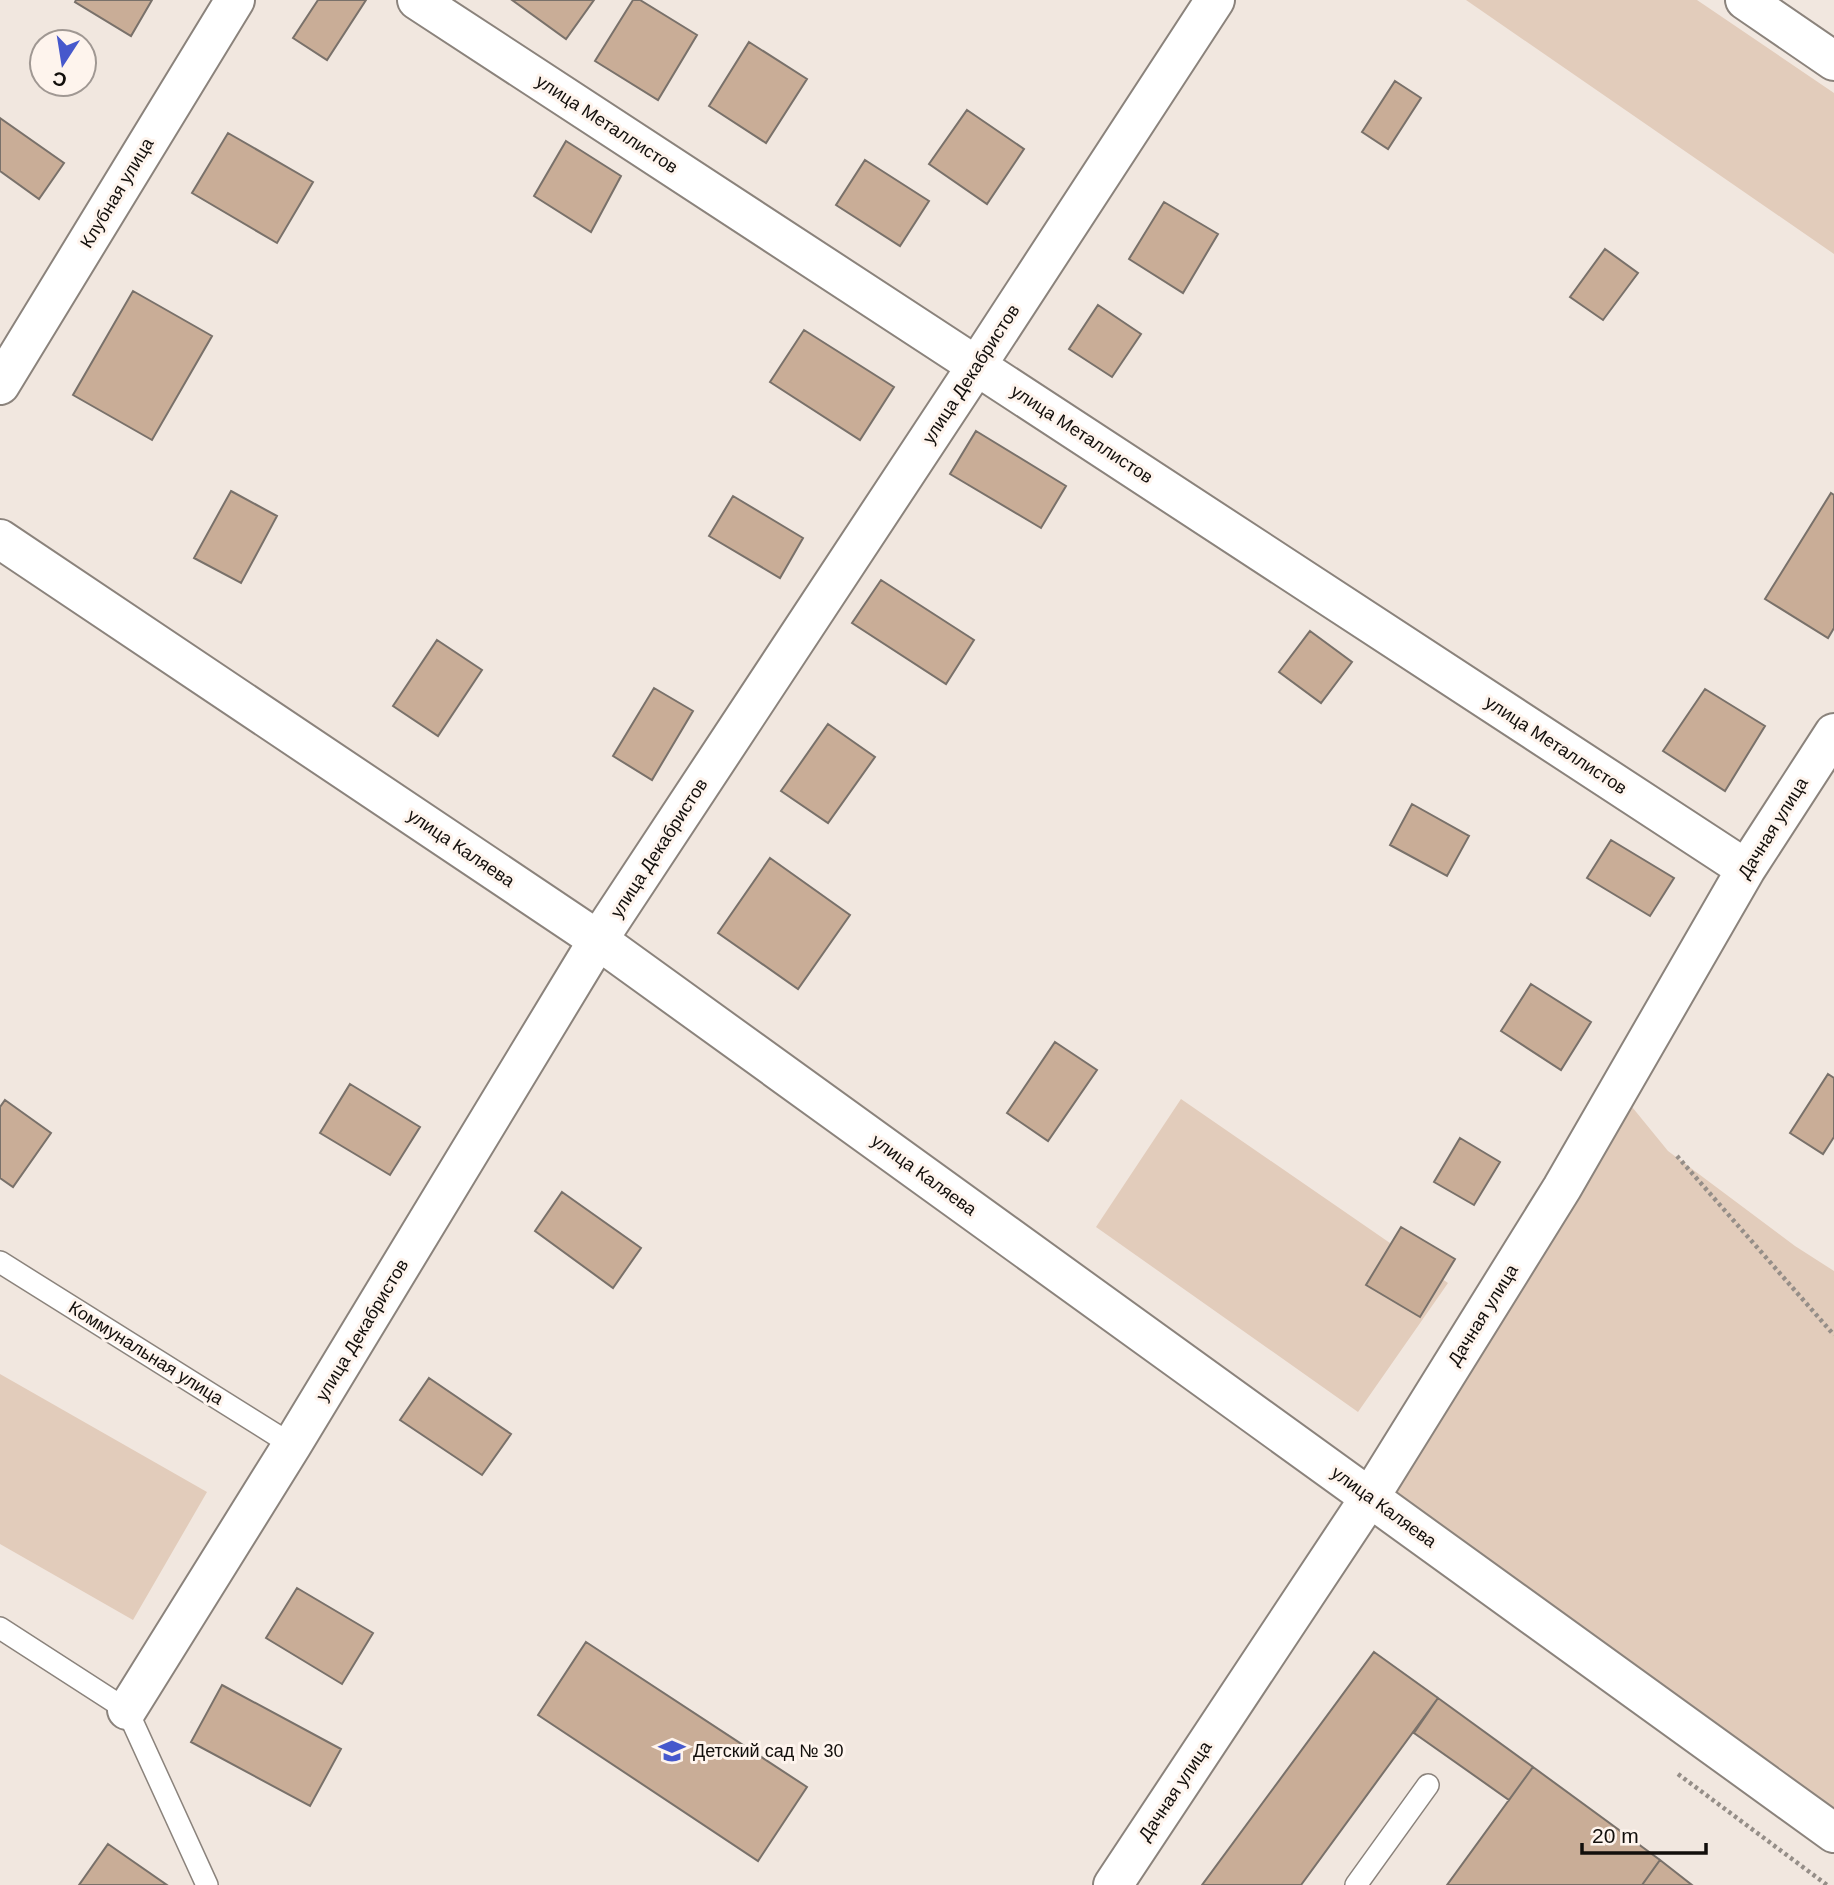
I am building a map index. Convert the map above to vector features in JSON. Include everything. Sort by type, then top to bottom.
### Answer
[{"type":"street","name":"Клубная улица","points":[[0,385],[235,0]]},
{"type":"street","name":"улица Металлистов","points":[[417,0],[1746,869]]},
{"type":"street","name":"улица Декабристов","points":[[127,1710],[292,1445],[598,940],[1215,0]]},
{"type":"street","points":[[1745,0],[1834,61]]},
{"type":"street","name":"улица Каляева","points":[[0,539],[598,940],[1834,1833]]},
{"type":"street","name":"Дачная улица","points":[[1113,1885],[1370,1497],[1562,1188],[1746,869],[1834,733]]},
{"type":"lane","name":"Коммунальная улица","points":[[0,1262],[292,1445]]},
{"type":"lane","points":[[0,1628],[127,1710],[207,1885]]},
{"type":"lane","points":[[1356,1885],[1428,1785]]},
{"type":"path","points":[[1677,1156],[1834,1335]]},
{"type":"shaded area","points":[[1466,0],[1697,0],[1834,93],[1834,254]]},
{"type":"shaded area","points":[[1619,1091],[1668,1151],[1795,1246],[1834,1271],[1834,1833],[1370,1497]]},
{"type":"shaded area","points":[[1181,1099],[1448,1283],[1358,1412],[1096,1227]]},
{"type":"shaded area","points":[[0,1374],[207,1492],[133,1620],[0,1544]]},
{"type":"building","points":[[152,0],[131,36],[75,2]]},
{"type":"building","points":[[318,0],[366,0],[327,60],[293,38]]},
{"type":"building","points":[[512,0],[594,0],[566,39]]},
{"type":"building","points":[[633,0],[640,0],[697,35],[658,100],[595,61]]},
{"type":"building","points":[[749,42],[807,79],[766,143],[709,106]]},
{"type":"building","points":[[1395,81],[1421,98],[1388,149],[1362,132]]},
{"type":"building","points":[[967,110],[1024,149],[987,204],[929,164]]},
{"type":"building","points":[[0,118],[64,163],[39,199],[0,171]]},
{"type":"building","points":[[228,133],[313,182],[277,243],[192,193]]},
{"type":"building","points":[[566,141],[621,176],[591,232],[534,196]]},
{"type":"building","points":[[865,160],[929,201],[900,246],[836,205]]},
{"type":"building","points":[[1164,202],[1218,234],[1183,293],[1129,259]]},
{"type":"building","points":[[1605,249],[1638,273],[1603,320],[1570,297]]},
{"type":"building","points":[[133,291],[212,336],[152,440],[73,395]]},
{"type":"building","points":[[1098,305],[1141,334],[1112,377],[1069,349]]},
{"type":"building","points":[[804,330],[894,387],[860,440],[770,382]]},
{"type":"building","points":[[976,431],[1066,486],[1041,528],[950,474]]},
{"type":"building","points":[[231,491],[277,516],[241,583],[194,558]]},
{"type":"building","points":[[1831,493],[1834,495],[1834,628],[1828,638],[1765,599]]},
{"type":"building","points":[[733,496],[803,538],[780,578],[709,536]]},
{"type":"building","points":[[881,580],[974,640],[946,684],[852,623]]},
{"type":"building","points":[[1310,631],[1352,662],[1321,703],[1279,672]]},
{"type":"building","points":[[437,640],[482,670],[438,736],[393,706]]},
{"type":"building","points":[[654,688],[693,711],[652,780],[613,756]]},
{"type":"building","points":[[1705,689],[1765,726],[1725,791],[1663,751]]},
{"type":"building","points":[[828,724],[875,757],[828,823],[781,791]]},
{"type":"building","points":[[1412,804],[1469,836],[1447,876],[1390,845]]},
{"type":"building","points":[[1611,840],[1674,878],[1650,916],[1587,878]]},
{"type":"building","points":[[770,858],[850,915],[798,989],[718,933]]},
{"type":"building","points":[[1531,984],[1591,1022],[1561,1070],[1501,1031]]},
{"type":"building","points":[[1055,1042],[1097,1070],[1048,1141],[1007,1113]]},
{"type":"building","points":[[1828,1074],[1834,1078],[1834,1137],[1823,1154],[1790,1133]]},
{"type":"building","points":[[350,1084],[420,1127],[390,1175],[320,1133]]},
{"type":"building","points":[[5,1100],[51,1133],[13,1187],[0,1178],[0,1107]]},
{"type":"building","points":[[1460,1138],[1500,1162],[1474,1205],[1434,1182]]},
{"type":"building","points":[[562,1192],[641,1248],[613,1288],[535,1231]]},
{"type":"building","points":[[1401,1227],[1455,1259],[1420,1317],[1366,1285]]},
{"type":"building","points":[[429,1378],[511,1434],[482,1475],[400,1420]]},
{"type":"building","points":[[297,1588],[373,1633],[342,1684],[266,1638]]},
{"type":"building","name":"Детский сад № 30","points":[[586,1642],[807,1787],[758,1861],[538,1715]]},
{"type":"building","points":[[1374,1652],[1438,1698],[1301,1885],[1202,1885]]},
{"type":"building","points":[[222,1685],[341,1749],[310,1806],[191,1742]]},
{"type":"building","points":[[1438,1698],[1533,1767],[1509,1800],[1414,1733]]},
{"type":"building","points":[[1533,1767],[1660,1860],[1642,1885],[1447,1885]]},
{"type":"building","points":[[108,1844],[167,1885],[79,1885]]},
{"type":"building","points":[[1660,1860],[1692,1885],[1642,1885]]},
{"type":"place","name":"Детский сад № 30","points":[[672,1751]]}]
